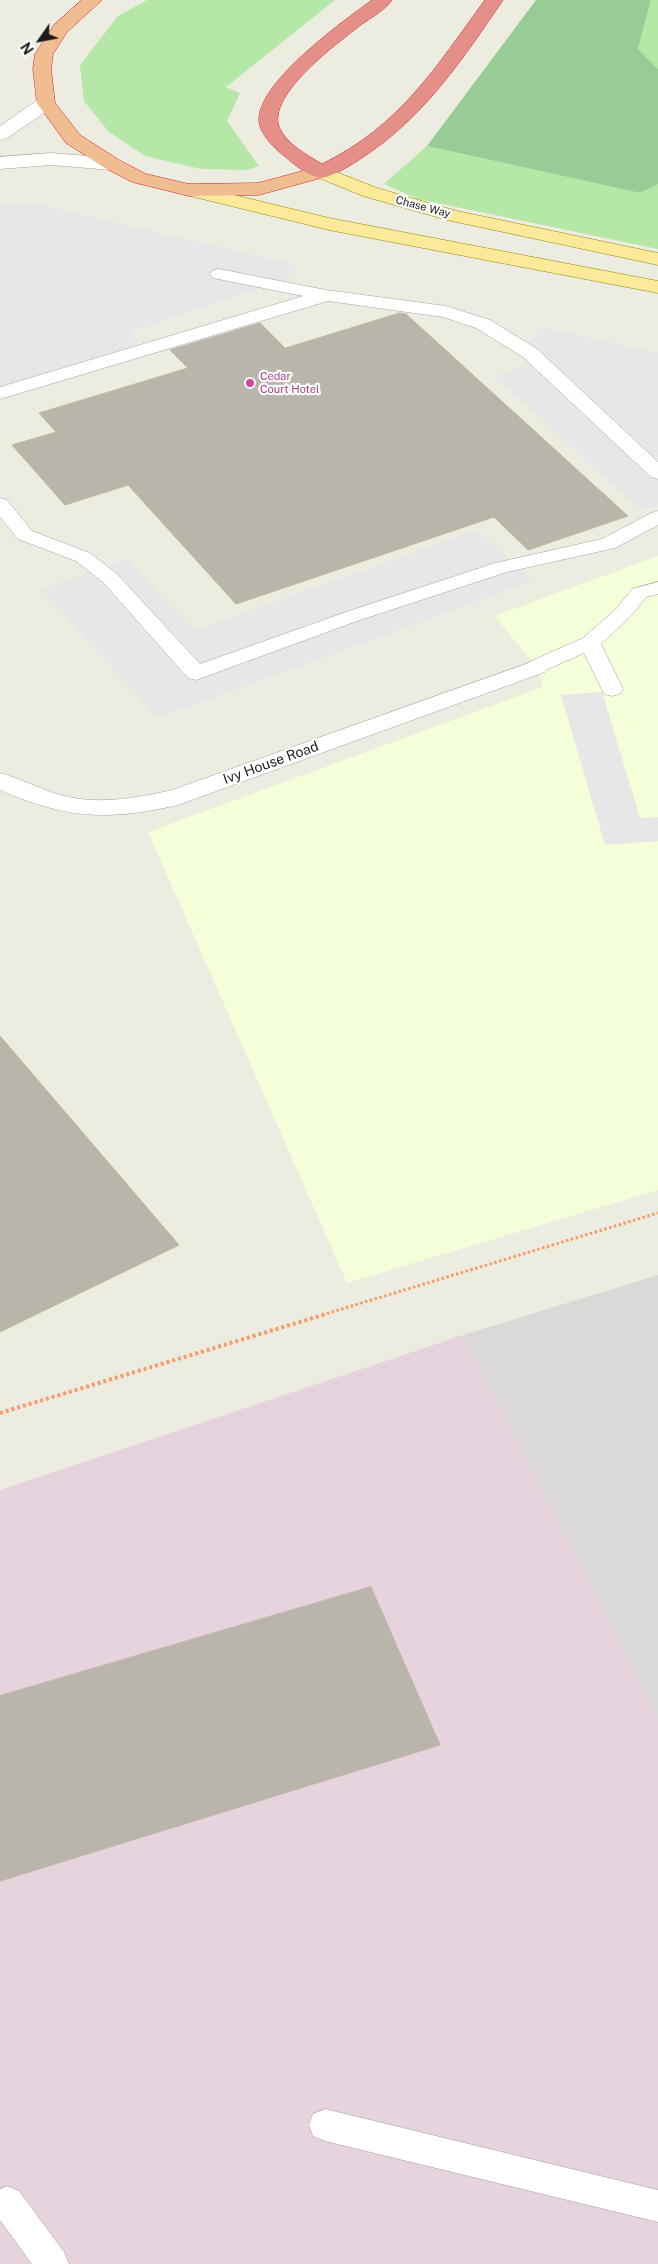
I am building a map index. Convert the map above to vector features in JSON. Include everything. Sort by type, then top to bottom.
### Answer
[{"type":"highway","points":[[93,0],[60,29],[44,54],[42,69],[46,103],[73,138],[112,164],[139,178],[190,190],[223,191],[259,189],[321,172],[360,152],[398,121],[442,74],[494,0]]},
{"type":"highway","points":[[321,172],[284,145],[272,132],[268,120],[271,101],[280,87],[338,35],[384,0]]},
{"type":"main road","name":"Chase Way","points":[[321,172],[370,192],[454,216],[658,260]]},
{"type":"main road","points":[[190,190],[329,224],[658,287]]},
{"type":"street","points":[[0,134],[46,103]]},
{"type":"street","points":[[0,163],[51,159],[112,164]]},
{"type":"street","name":"Ivy House Road","points":[[0,781],[23,792],[75,808],[100,810],[140,806],[178,796],[537,667]]},
{"type":"lane","points":[[219,274],[327,295],[446,312],[483,324],[507,337],[530,353],[658,473]]},
{"type":"lane","points":[[0,393],[327,295]]},
{"type":"lane","points":[[0,504],[25,535],[83,556],[110,578],[196,674],[343,620],[502,567],[608,544],[658,517]]},
{"type":"lane","points":[[537,667],[590,643],[622,613],[639,593],[658,588]]},
{"type":"lane","points":[[590,643],[612,689]]},
{"type":"lane","points":[[325,2125],[658,2206]]},
{"type":"lane","points":[[7,2202],[52,2264]]},
{"type":"path","points":[[0,1413],[658,1213]]},
{"type":"shaded area","points":[[0,203],[37,204],[297,265],[288,279],[131,332],[137,345],[0,387]]},
{"type":"shaded area","points":[[542,327],[658,353],[658,506],[640,510],[495,377],[525,365],[530,353],[530,342]]},
{"type":"shaded area","points":[[477,530],[533,581],[157,718],[41,589],[128,559],[194,630]]},
{"type":"shaded area","points":[[658,556],[658,1190],[347,1283],[148,832],[543,687],[537,667],[494,616]]},
{"type":"shaded area","points":[[602,692],[640,818],[658,817],[658,841],[605,845],[561,695]]},
{"type":"shaded area","points":[[658,1275],[658,1721],[463,1335]]},
{"type":"shaded area","points":[[463,1335],[658,1721],[658,2264],[0,2264],[0,1490]]},
{"type":"green space","points":[[147,0],[335,0],[226,87],[240,93],[227,121],[259,166],[247,170],[201,169],[145,156],[109,132],[84,101],[80,65],[118,16]]},
{"type":"green space","points":[[536,0],[651,0],[638,49],[658,69],[658,184],[640,193],[427,146]]},
{"type":"green space","points":[[651,0],[658,0],[658,69],[638,49]]},
{"type":"green space","points":[[427,146],[640,193],[658,184],[658,249],[418,199],[384,184]]},
{"type":"building","points":[[400,313],[406,314],[628,516],[528,550],[494,517],[236,604],[128,485],[65,505],[12,445],[56,432],[39,413],[188,368],[170,350],[260,323],[285,348]]},
{"type":"building","points":[[0,1036],[179,1245],[0,1332]]},
{"type":"building","points":[[371,1587],[440,1745],[0,1881],[0,1696]]},
{"type":"place","name":"Cedar Court Hotel","points":[[250,383]]}]
